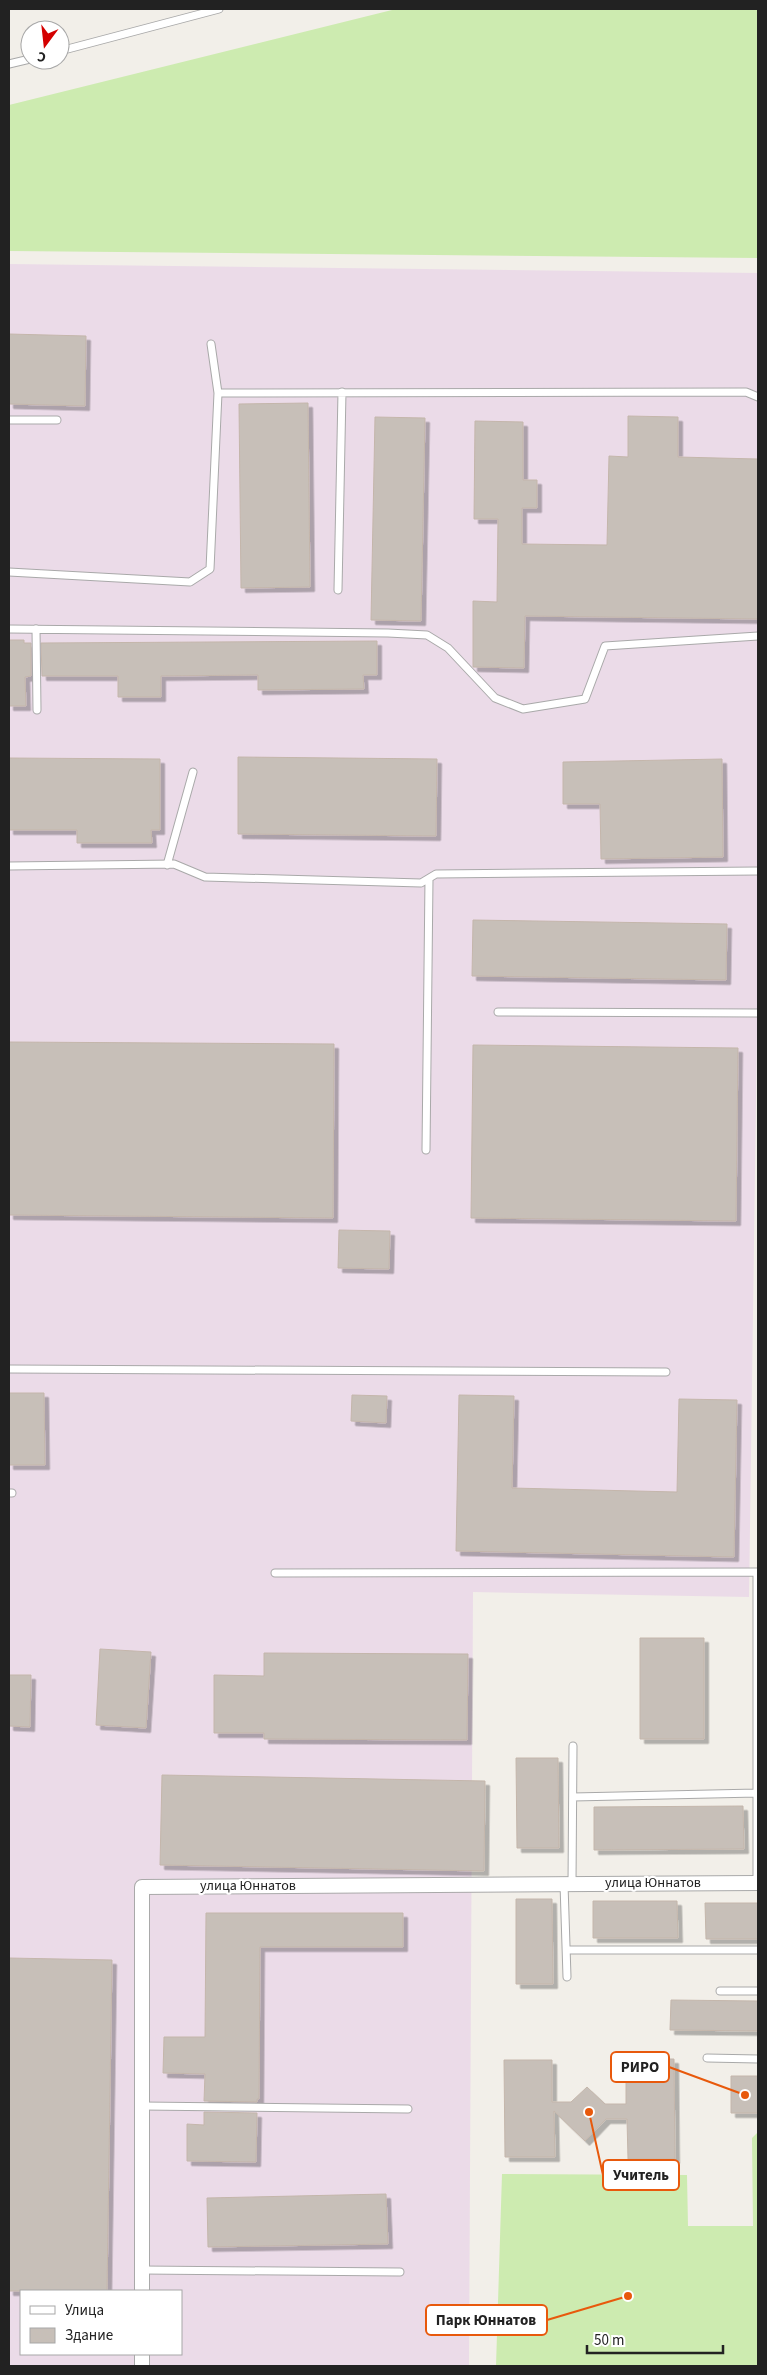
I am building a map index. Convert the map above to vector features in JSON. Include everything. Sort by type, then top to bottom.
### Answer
[{"type":"street","name":"улица Юннатов","points":[[142,2290],[142,1887],[758,1883]]},
{"type":"lane","points":[[70,48],[219,9]]},
{"type":"lane","points":[[9,572],[190,582],[210,570],[218,393],[211,344]]},
{"type":"lane","points":[[338,590],[342,392]]},
{"type":"lane","points":[[218,393],[746,392],[758,397]]},
{"type":"lane","points":[[9,420],[57,420]]},
{"type":"lane","points":[[9,629],[427,635],[448,648],[496,698],[523,709],[585,699],[604,646],[758,636]]},
{"type":"lane","points":[[36,629],[37,710]]},
{"type":"lane","points":[[167,864],[193,772]]},
{"type":"lane","points":[[9,866],[174,864],[205,878],[421,884],[436,874],[758,871]]},
{"type":"lane","points":[[426,1150],[429,879]]},
{"type":"lane","points":[[498,1012],[758,1013]]},
{"type":"lane","points":[[9,1369],[666,1372]]},
{"type":"lane","points":[[275,1573],[757,1572],[758,1883]]},
{"type":"lane","points":[[567,1977],[573,1746]]},
{"type":"lane","points":[[573,1797],[758,1793]]},
{"type":"lane","points":[[567,1950],[758,1950]]},
{"type":"lane","points":[[720,1990],[758,1991]]},
{"type":"lane","points":[[707,2058],[758,2058]]},
{"type":"lane","points":[[142,2106],[408,2109]]},
{"type":"lane","points":[[142,2270],[400,2272]]},
{"type":"shaded area","points":[[9,264],[758,273],[758,958],[749,1597],[473,1592],[469,2366],[9,2366]]},
{"type":"green space","points":[[396,9],[758,9],[758,258],[9,251],[9,105]]},
{"type":"green space","points":[[758,2132],[758,2366],[496,2366],[502,2174],[687,2175],[688,2226],[753,2226],[752,2138]]},
{"type":"building","points":[[9,334],[86,336],[85,406],[9,404]]},
{"type":"building","points":[[308,403],[310,587],[241,588],[239,404]]},
{"type":"building","points":[[628,416],[678,417],[678,457],[758,459],[758,619],[525,616],[524,668],[473,667],[473,601],[497,602],[498,519],[474,519],[475,421],[523,422],[523,480],[537,480],[537,508],[522,508],[522,544],[607,545],[609,456],[628,457]]},
{"type":"building","points":[[375,417],[425,418],[421,621],[371,620]]},
{"type":"building","points":[[9,640],[24,640],[24,643],[31,643],[31,676],[25,677],[26,706],[9,706]]},
{"type":"building","points":[[377,641],[377,675],[363,675],[364,689],[258,690],[258,675],[161,676],[161,697],[118,697],[118,676],[42,676],[41,643]]},
{"type":"building","points":[[238,757],[437,759],[436,836],[238,834]]},
{"type":"building","points":[[9,758],[160,759],[160,830],[151,830],[152,843],[77,843],[77,830],[9,830]]},
{"type":"building","points":[[722,759],[723,857],[601,859],[600,804],[563,804],[563,762]]},
{"type":"building","points":[[473,920],[727,924],[726,980],[472,976]]},
{"type":"building","points":[[9,1042],[334,1044],[333,1218],[9,1215]]},
{"type":"building","points":[[473,1045],[738,1048],[736,1221],[471,1218]]},
{"type":"building","points":[[339,1230],[390,1231],[389,1269],[338,1268]]},
{"type":"building","points":[[9,1393],[44,1393],[45,1465],[9,1465]]},
{"type":"building","points":[[352,1395],[387,1396],[386,1423],[351,1421]]},
{"type":"building","points":[[459,1395],[514,1396],[512,1488],[677,1492],[679,1399],[737,1400],[734,1557],[456,1551]]},
{"type":"building","points":[[640,1638],[704,1638],[704,1739],[640,1739]]},
{"type":"building","points":[[100,1649],[151,1652],[146,1728],[96,1725]]},
{"type":"building","points":[[264,1653],[468,1654],[467,1740],[264,1739],[264,1733],[214,1733],[214,1675],[264,1676]]},
{"type":"building","points":[[9,1675],[31,1675],[30,1727],[9,1726]]},
{"type":"building","points":[[516,1758],[558,1758],[559,1848],[517,1848]]},
{"type":"building","points":[[162,1775],[485,1781],[484,1871],[160,1865]]},
{"type":"building","points":[[743,1806],[744,1849],[594,1850],[594,1807]]},
{"type":"building","points":[[516,1899],[552,1899],[553,1984],[516,1984]]},
{"type":"building","points":[[593,1901],[677,1901],[678,1938],[593,1938]]},
{"type":"building","points":[[705,1903],[758,1903],[758,1939],[706,1939]]},
{"type":"building","points":[[206,1913],[403,1913],[403,1947],[260,1947],[259,2099],[257,2099],[257,2102],[204,2101],[205,2074],[163,2073],[164,2037],[205,2037]]},
{"type":"building","points":[[9,1958],[112,1960],[107,2290],[9,2291]]},
{"type":"building","points":[[671,2000],[758,2001],[758,2031],[670,2030]]},
{"type":"building","points":[[626,2059],[674,2059],[675,2159],[628,2159],[627,2119],[606,2119],[585,2141],[554,2111],[555,2157],[505,2157],[504,2060],[552,2060],[552,2102],[571,2102],[587,2087],[605,2104],[626,2104]]},
{"type":"building","points":[[731,2076],[758,2076],[758,2113],[731,2113]]},
{"type":"building","points":[[204,2112],[257,2113],[256,2162],[187,2161],[187,2124],[204,2125]]},
{"type":"building","points":[[386,2194],[388,2244],[208,2247],[207,2198]]},
{"type":"place","name":"РИРО","points":[[745,2095]]},
{"type":"place","name":"Учитель","points":[[589,2112]]},
{"type":"place","name":"Парк Юннатов","points":[[628,2296]]}]
